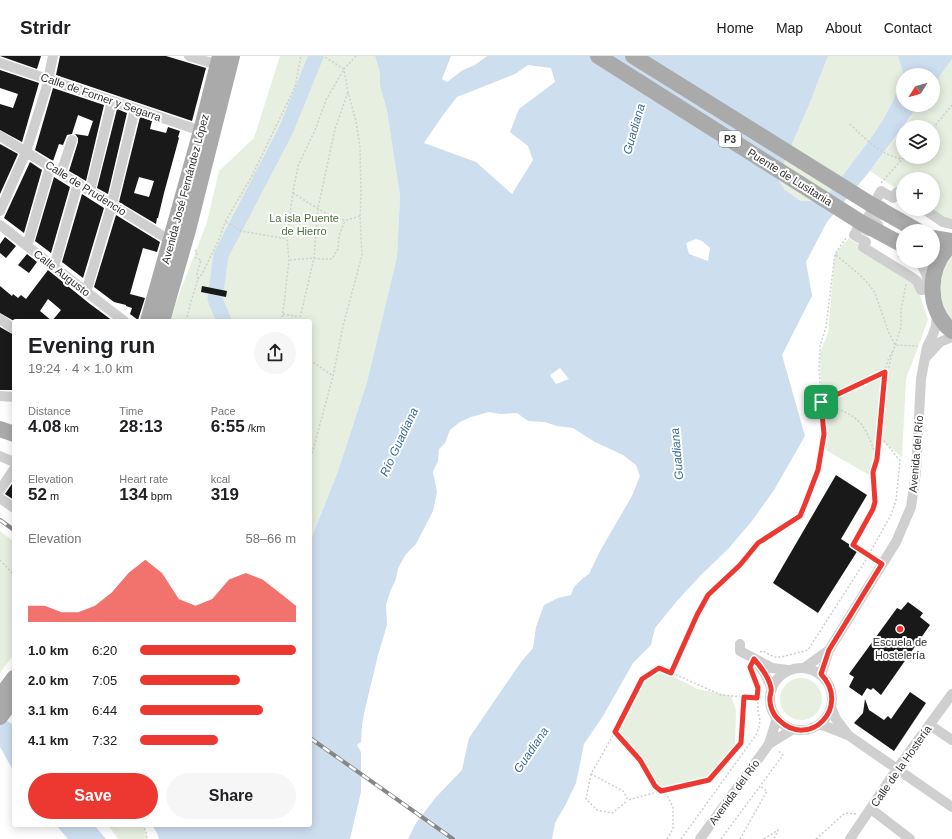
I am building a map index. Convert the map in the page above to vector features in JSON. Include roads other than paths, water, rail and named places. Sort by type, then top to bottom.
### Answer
[{"type":"main road","name":"Avenida José Fernández López","points":[[163,319],[188,230],[232,56]]},
{"type":"main road","name":"Puente de Lusitania","points":[[598,56],[862,223],[896,241]]},
{"type":"main road","name":"Puente de Lusitania","points":[[633,56],[872,205],[906,224]]},
{"type":"main road","name":"Avenida José Fernández López","points":[[149,319],[219,61]]},
{"type":"main road","points":[[940,238],[952,241]]},
{"type":"main road","points":[[940,257],[952,244]]},
{"type":"main road","points":[[932,268],[932,293],[937,310],[942,320],[952,331]]},
{"type":"main road","points":[[0,429],[12,433]]},
{"type":"main road","points":[[0,717],[12,685]]},
{"type":"street","points":[[0,211],[26,152],[48,79],[53,56]]},
{"type":"street","points":[[189,56],[219,61]]},
{"type":"street","name":"Calle de Forner y Segarra","points":[[0,63],[201,131]]},
{"type":"street","points":[[90,191],[112,101]]},
{"type":"street","points":[[86,292],[112,204],[135,109]]},
{"type":"street","name":"Calle de Prudencio","points":[[0,136],[171,241]]},
{"type":"street","points":[[61,174],[72,140]]},
{"type":"street","points":[[27,246],[50,167]]},
{"type":"street","points":[[54,266],[78,183]]},
{"type":"street","points":[[896,194],[893,198],[881,191],[875,202],[896,214]]},
{"type":"street","points":[[896,236],[867,218],[872,210],[897,224]]},
{"type":"street","points":[[900,216],[913,224]]},
{"type":"street","points":[[934,216],[943,222],[952,224]]},
{"type":"street","points":[[896,246],[859,226],[854,235],[866,242],[863,247],[896,267]]},
{"type":"street","name":"Calle Augusto","points":[[2,230],[54,266],[121,319]]},
{"type":"street","points":[[940,237],[952,235]]},
{"type":"street","points":[[940,244],[945,245],[940,251]]},
{"type":"street","points":[[898,268],[917,281],[921,290],[928,288],[928,278],[924,268]]},
{"type":"street","name":"Avenida del Río","points":[[821,674],[829,650],[896,542],[911,507],[916,472],[921,379],[927,347],[936,326],[937,310]]},
{"type":"street","points":[[0,319],[12,328]]},
{"type":"street","points":[[926,356],[940,342],[952,337]]},
{"type":"street","points":[[0,396],[12,397]]},
{"type":"street","points":[[0,456],[12,461]]},
{"type":"street","points":[[0,490],[12,472]]},
{"type":"street","points":[[0,498],[12,507]]},
{"type":"street","points":[[740,644],[740,651],[772,668],[788,670],[804,668],[821,674],[830,686],[832,700],[827,717],[820,724],[802,730],[793,729],[784,725],[777,718],[772,709],[770,699],[772,689],[775,681],[788,670]]},
{"type":"street","name":"Avenida del Río","points":[[804,668],[829,650]]},
{"type":"street","points":[[754,659],[764,672],[772,689]]},
{"type":"street","name":"Calle de la Hostería","points":[[850,839],[952,694]]},
{"type":"street","points":[[831,707],[836,719],[848,735]]},
{"type":"street","name":"Avenida del Río","points":[[700,839],[769,744],[777,718]]},
{"type":"street","points":[[820,724],[848,735],[952,807]]},
{"type":"street","points":[[930,725],[952,740]]},
{"type":"street","name":"Avenida del Río","points":[[769,744],[793,729]]},
{"type":"street","points":[[869,812],[910,839]]},
{"type":"water","points":[[375,56],[451,56],[442,79],[447,82],[463,70],[475,65],[487,56],[828,56],[785,160],[779,181],[785,190],[801,201],[814,201],[832,190],[883,120],[896,93],[896,112],[914,112],[908,120],[896,120],[896,136],[870,171],[827,222],[806,262],[812,296],[782,355],[805,436],[774,490],[752,521],[728,549],[677,601],[655,628],[651,645],[633,663],[603,716],[584,744],[576,783],[555,823],[552,839],[408,839],[416,823],[436,797],[462,770],[469,738],[521,662],[533,648],[536,627],[544,605],[558,598],[571,595],[574,587],[589,574],[600,551],[632,496],[640,476],[636,465],[623,455],[595,442],[573,428],[557,426],[545,422],[528,421],[517,413],[500,414],[489,412],[460,422],[450,430],[445,443],[439,449],[438,461],[433,472],[437,492],[433,511],[416,544],[406,554],[398,568],[396,579],[390,592],[386,605],[387,625],[365,709],[361,742],[357,745],[361,752],[361,792],[350,839],[159,839],[153,827],[312,827],[312,537],[338,471],[367,382],[397,257],[400,196],[387,111],[380,86],[380,73]],"holes":[[[528,65],[551,68],[555,82],[519,109],[510,132],[528,146],[533,160],[512,194],[476,162],[424,143],[457,97],[515,74]],[[696,239],[702,241],[710,248],[708,261],[689,254],[686,243]],[[560,368],[569,379],[556,384],[550,375]]]},
{"type":"water","points":[[898,56],[952,56],[952,59],[940,76],[940,68],[902,68]]},
{"type":"water","points":[[0,717],[12,724],[12,768],[0,747]]},
{"type":"water","points":[[58,827],[96,827],[106,839],[68,839]]},
{"type":"waterway","points":[[223,319],[215,299],[221,255],[286,130],[316,56]]},
{"type":"railway","points":[[0,520],[12,529]]},
{"type":"railway","points":[[312,739],[453,839]]},
{"type":"place","name":"Escuela de Hostelería","points":[[900,629]]},
{"type":"water label","name":"Guadiana","points":[[634,129]]},
{"type":"water label","name":"Río Guadiana","points":[[399,442]]},
{"type":"water label","name":"Guadiana","points":[[677,454]]},
{"type":"water label","name":"Guadiana","points":[[531,750]]},
{"type":"park label","name":"La isla Puente de Hierro","points":[[304,224]]}]
